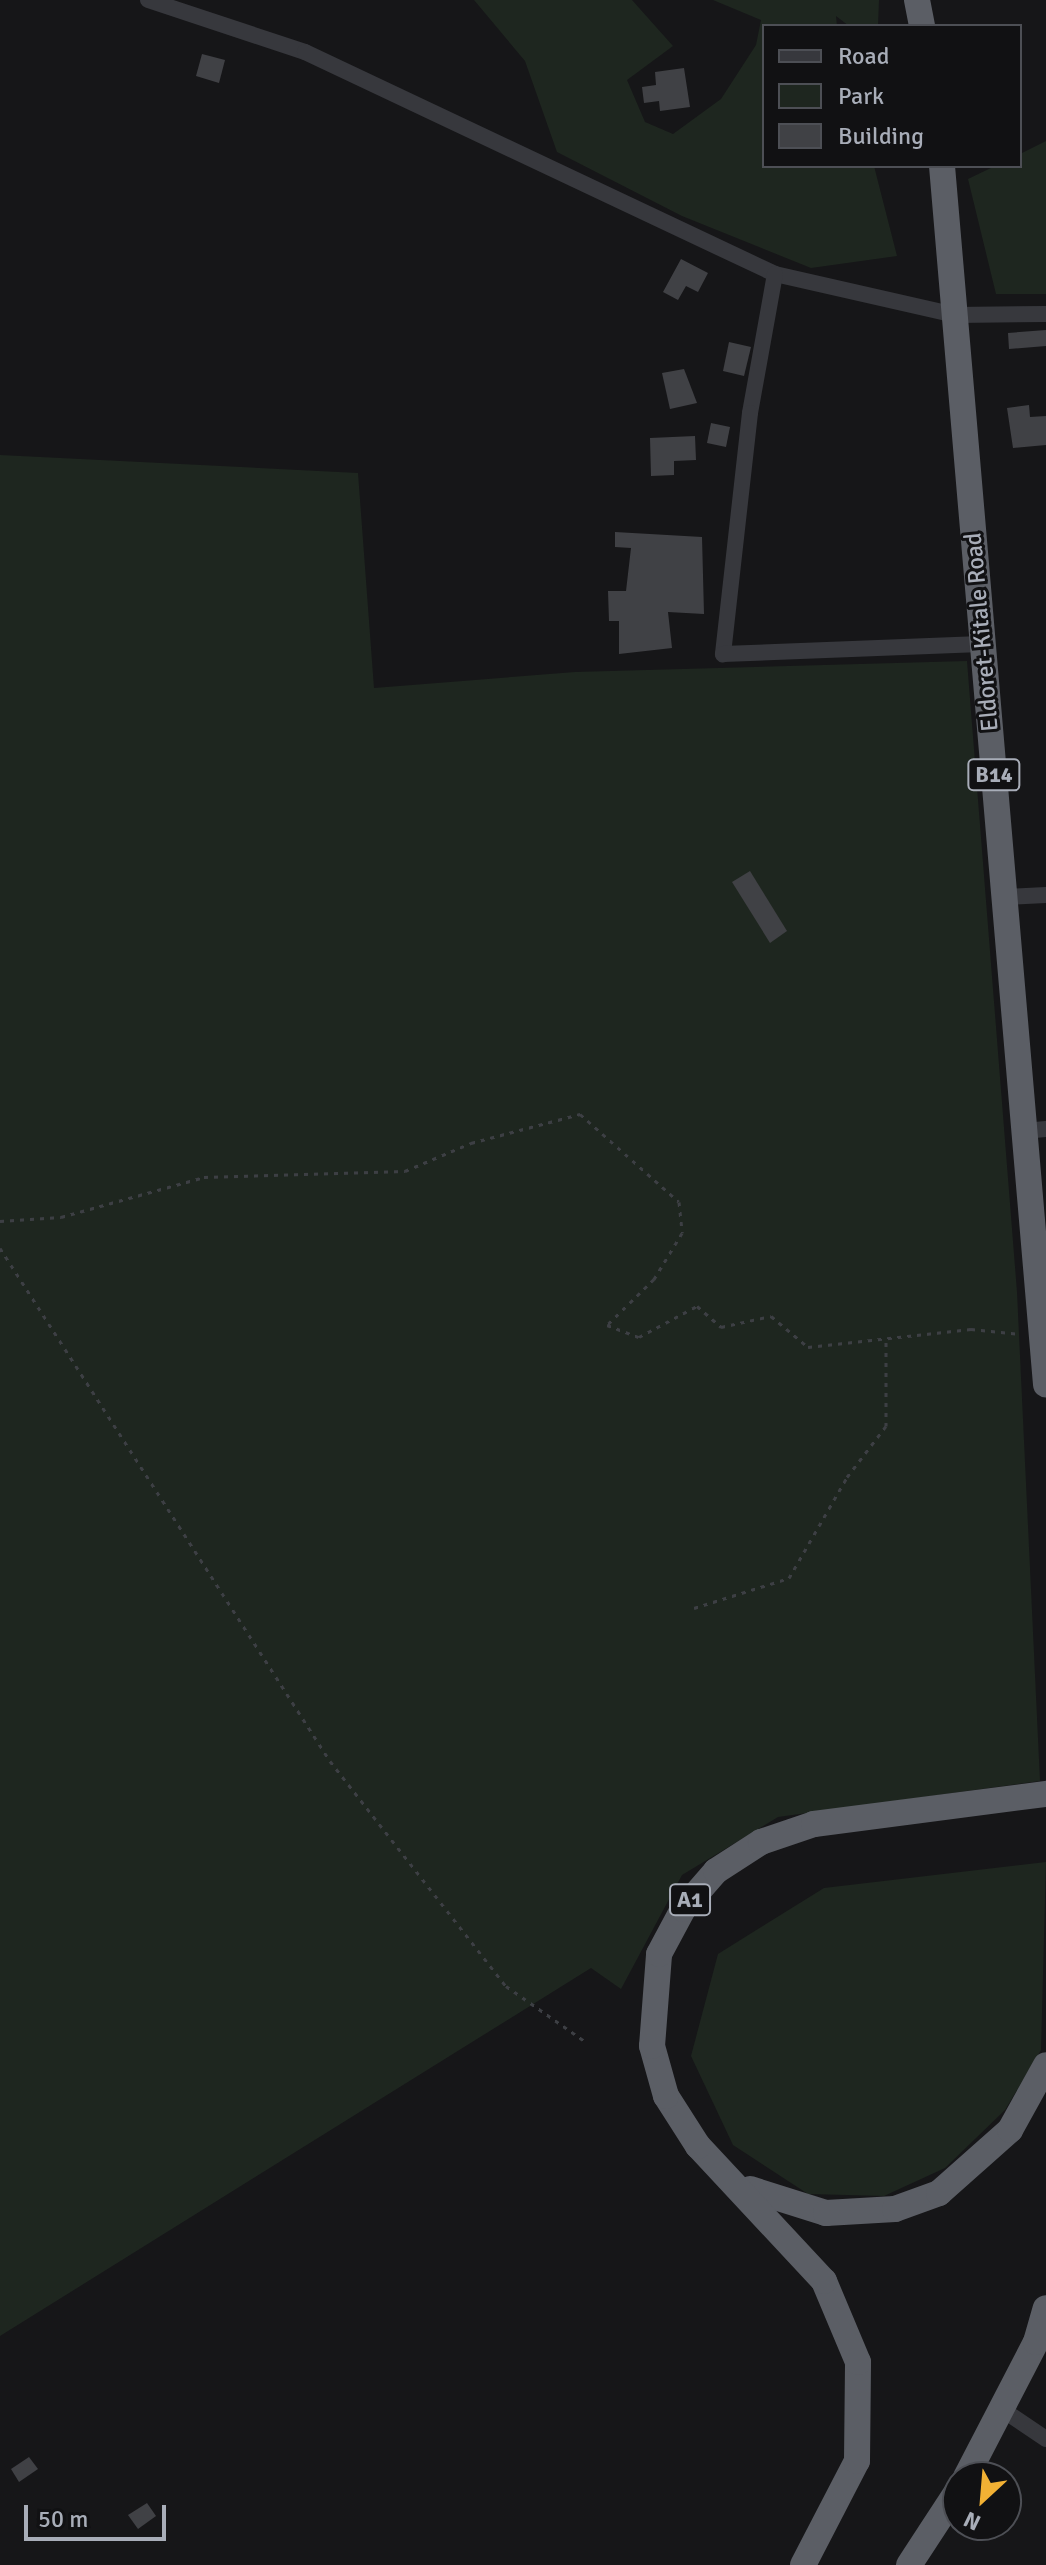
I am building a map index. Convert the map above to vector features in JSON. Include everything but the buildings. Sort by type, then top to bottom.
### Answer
[{"type":"highway","points":[[917,0],[922,24]]},
{"type":"highway","name":"Eldoret-Kitale Road","points":[[942,168],[1004,897],[1035,1130],[1046,1385]]},
{"type":"highway","name":"A1","points":[[803,2565],[857,2461],[858,2362],[824,2281],[698,2146],[666,2096],[652,2046],[659,1954],[683,1909],[716,1871],[761,1842],[814,1824],[975,1799],[1046,1794]]},
{"type":"highway","name":"A1","points":[[729,2178],[773,2201],[826,2213],[895,2209],[939,2193],[1010,2130],[1046,2065]]},
{"type":"highway","points":[[975,2461],[1003,2410],[1046,2308]]},
{"type":"highway","points":[[909,2565],[942,2514]]},
{"type":"street","points":[[148,0],[305,52],[775,274],[955,315],[1046,314]]},
{"type":"street","points":[[775,274],[750,413],[723,654],[981,644]]},
{"type":"street","points":[[1004,897],[1046,895]]},
{"type":"street","points":[[1003,2410],[1046,2439]]},
{"type":"path","points":[[0,1221],[61,1217],[204,1177],[405,1171],[471,1143],[580,1114],[679,1202],[682,1233],[654,1279],[607,1325],[639,1337],[697,1306],[721,1327],[771,1316],[808,1347],[971,1329],[1045,1336]]},
{"type":"path","points":[[0,1248],[330,1761],[506,1986],[586,2042]]},
{"type":"path","points":[[694,1608],[789,1578],[847,1477],[886,1426],[886,1338]]},
{"type":"green space","points":[[474,0],[632,0],[673,46],[627,80],[645,122],[673,134],[721,99],[756,45],[761,20],[713,0],[879,0],[878,24],[846,24],[836,16],[837,24],[762,24],[762,168],[875,168],[897,256],[811,268],[682,216],[557,152],[525,61]]},
{"type":"green space","points":[[1046,141],[1046,294],[996,294],[968,179],[991,168],[1022,168],[1022,153]]},
{"type":"green space","points":[[0,455],[358,473],[374,688],[575,672],[967,661],[1017,1292],[1040,1781],[778,1817],[682,1875],[621,1989],[591,1968],[0,2336]]},
{"type":"green space","points":[[1046,1862],[1041,2050],[1005,2110],[945,2168],[884,2196],[808,2194],[733,2145],[691,2056],[718,1954],[824,1888]]}]
